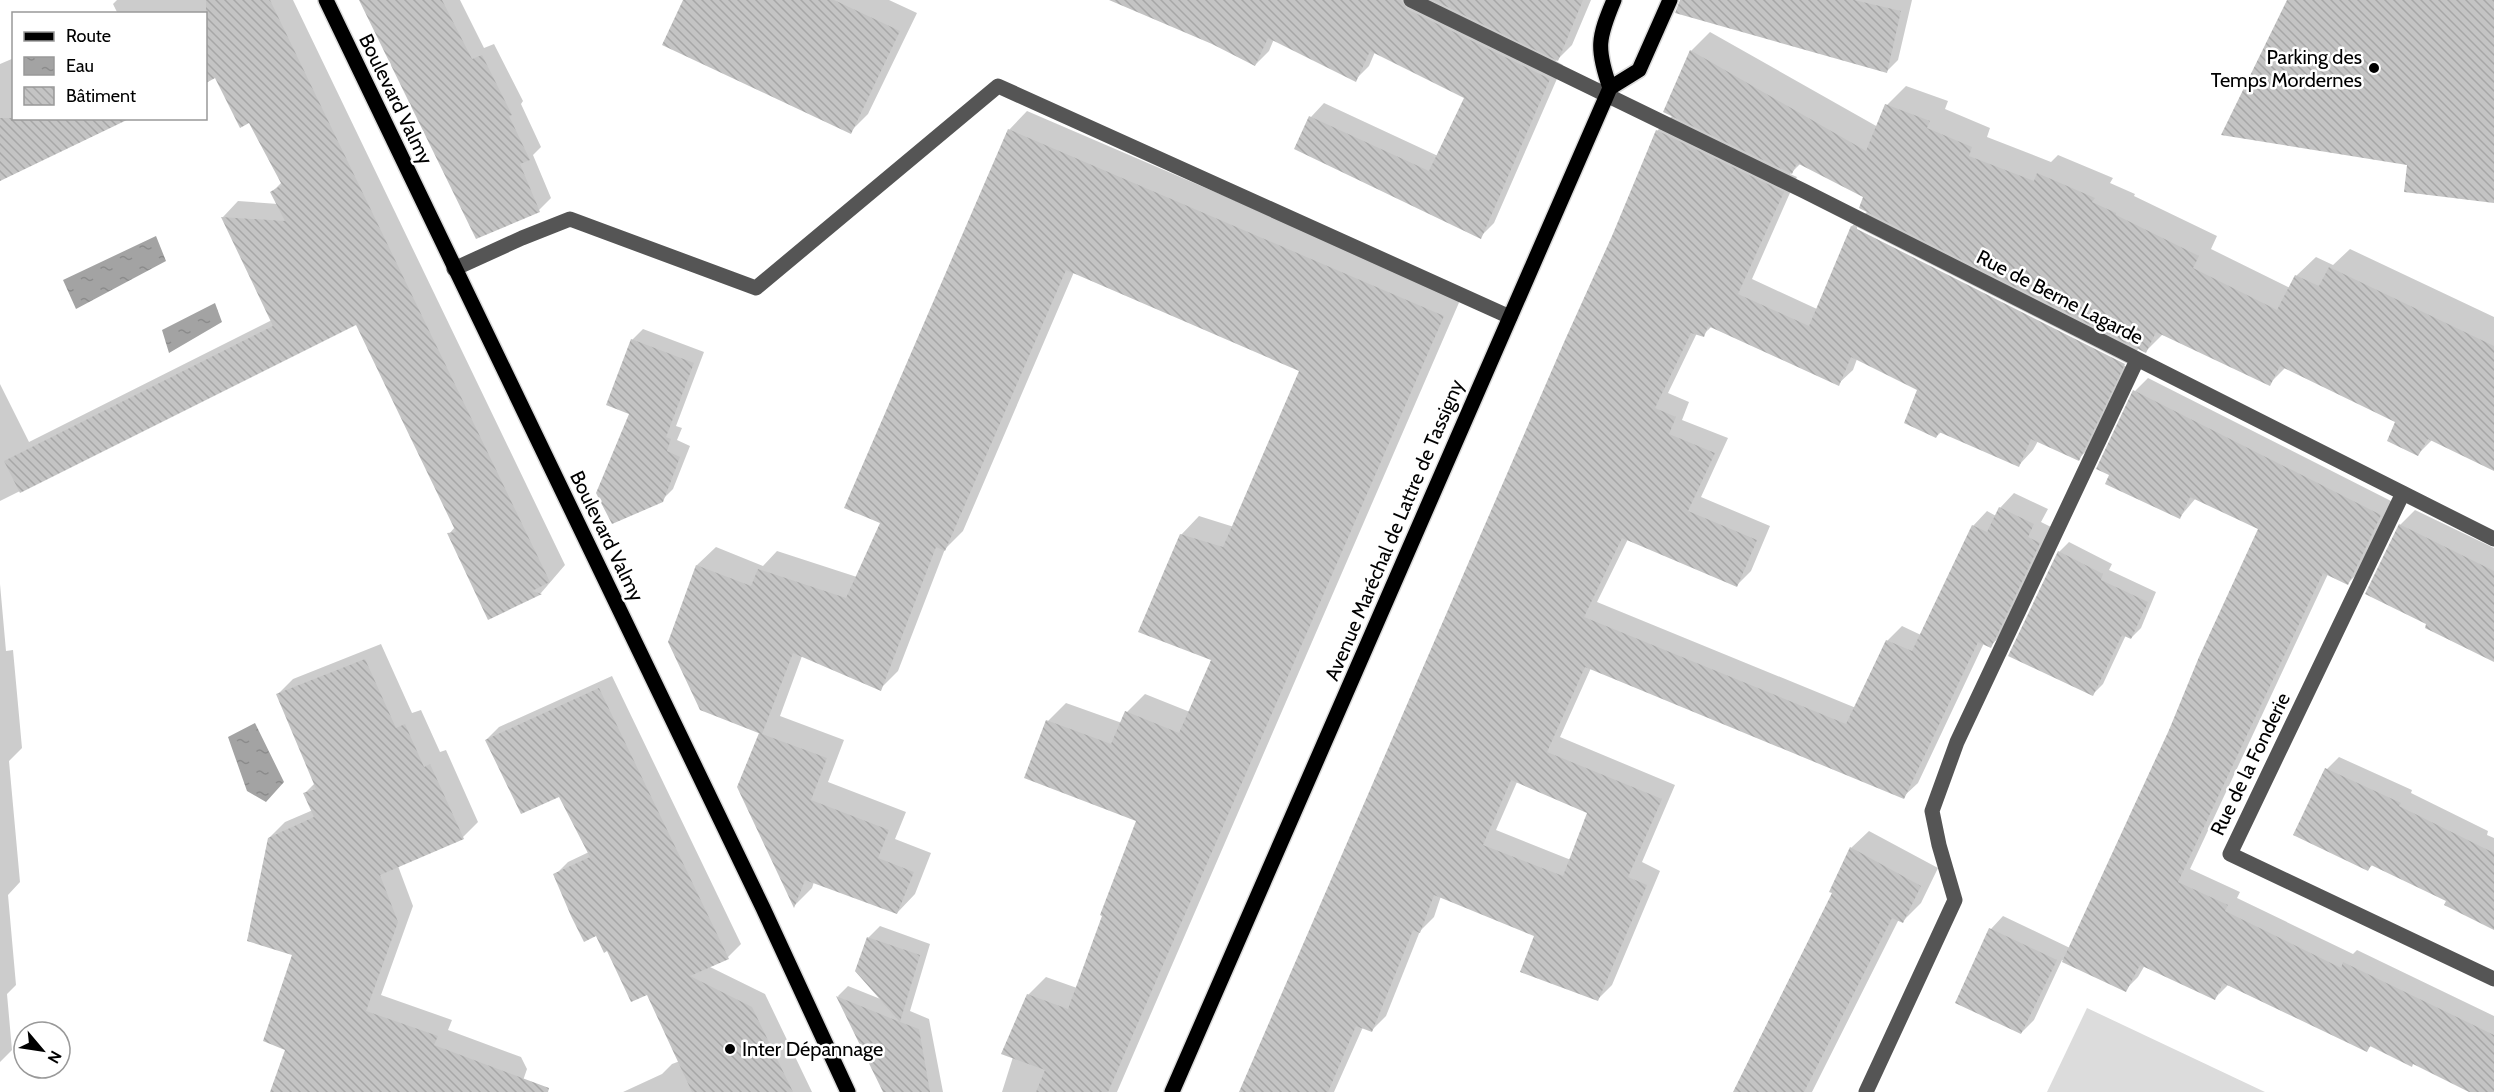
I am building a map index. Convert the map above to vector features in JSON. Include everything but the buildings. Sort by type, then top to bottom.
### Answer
[{"type":"main road","name":"Boulevard Valmy","points":[[326,0],[753,886],[848,1092]]},
{"type":"main road","points":[[1614,0],[1602,27],[1600,58],[1608,92],[1639,70],[1670,0]]},
{"type":"main road","name":"Avenue Maréchal de Lattre de Tassigny","points":[[1172,1092],[1608,92]]},
{"type":"street","name":"Rue de Berne Lagarde","points":[[1411,0],[1608,92],[2494,539]]},
{"type":"street","points":[[454,269],[570,219],[756,288],[998,86],[1509,317]]},
{"type":"street","points":[[1866,1092],[1955,900],[1932,811],[1957,742],[2137,360]]},
{"type":"street","name":"Rue de la Fonderie","points":[[2403,493],[2230,854],[2494,979]]},
{"type":"shaded area","points":[[2087,1008],[2265,1092],[2047,1092]]},
{"type":"water","points":[[156,236],[166,261],[76,309],[63,280]]},
{"type":"water","points":[[215,303],[222,322],[169,353],[162,330]]},
{"type":"water","points":[[255,723],[284,782],[266,802],[247,791],[228,737]]},
{"type":"place","name":"Parking des Temps Mordernes","points":[[2374,68]]},
{"type":"place","name":"Inter Dépannage","points":[[730,1049]]}]
